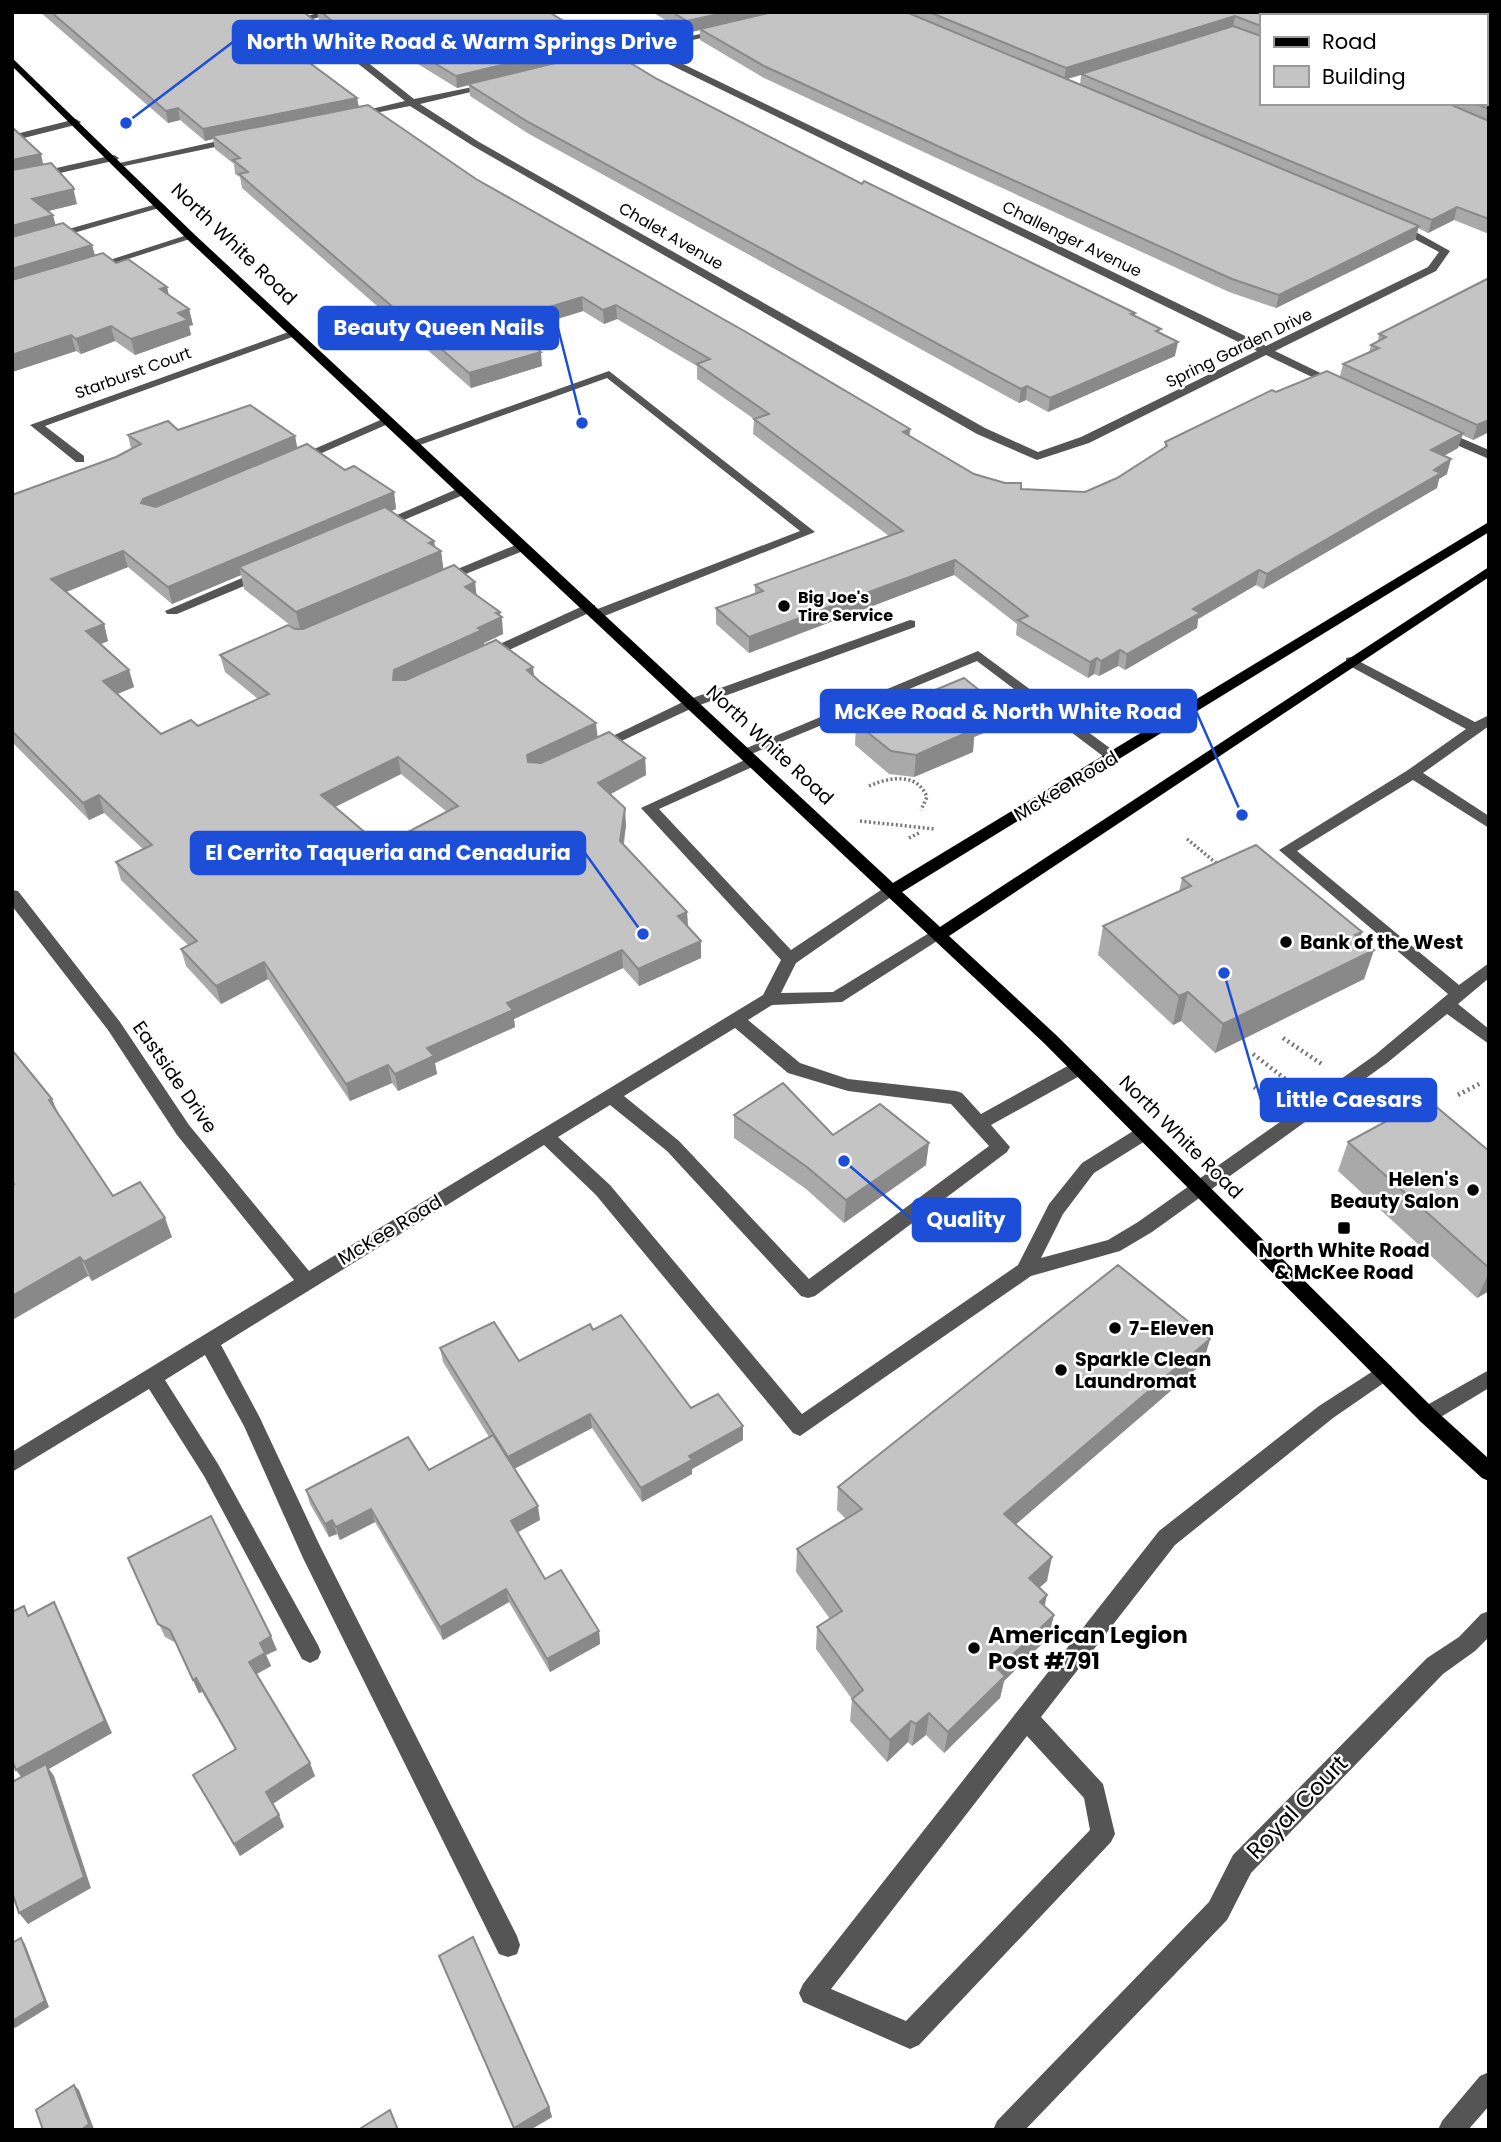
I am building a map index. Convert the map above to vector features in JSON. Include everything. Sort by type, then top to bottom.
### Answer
[{"type":"main road","name":"North White Road","points":[[12,61],[117,161],[191,237],[940,934],[1202,1189],[1427,1415],[1489,1472]]},
{"type":"main road","name":"McKee Road","points":[[893,890],[1489,526]]},
{"type":"main road","name":"McKee Road","points":[[940,934],[994,901],[1101,825],[1489,571]]},
{"type":"street","name":"Chalet Avenue","points":[[333,12],[306,18],[414,104],[477,144],[957,417],[1037,456]]},
{"type":"street","points":[[590,61],[732,29]]},
{"type":"street","name":"Challenger Avenue","points":[[643,48],[1343,388]]},
{"type":"street","points":[[345,118],[499,83]]},
{"type":"street","points":[[12,138],[76,122]]},
{"type":"street","points":[[12,181],[241,139]]},
{"type":"street","points":[[12,170],[104,149]]},
{"type":"street","points":[[12,248],[161,206]]},
{"type":"street","name":"Spring Garden Drive","points":[[1037,456],[1086,440],[1269,352],[1432,269],[1445,251],[1417,233],[1379,217]]},
{"type":"street","points":[[75,273],[191,237]]},
{"type":"street","name":"Starburst Court","points":[[80,459],[36,425],[294,333]]},
{"type":"street","points":[[413,443],[609,374],[809,533],[593,611],[474,661]]},
{"type":"street","points":[[276,468],[389,421]]},
{"type":"street","points":[[1428,427],[1489,455]]},
{"type":"street","points":[[372,529],[464,490]]},
{"type":"street","points":[[425,585],[523,546]]},
{"type":"street","points":[[172,611],[272,570]]},
{"type":"street","points":[[584,753],[692,703],[910,624]]},
{"type":"street","points":[[790,959],[649,808],[749,757],[978,655],[1113,757]]},
{"type":"street","points":[[1351,661],[1482,724],[1413,773],[1287,850],[1453,999],[1489,1038]]},
{"type":"street","points":[[1413,773],[1489,823]]},
{"type":"street","name":"McKee Road","points":[[769,999],[790,959],[893,890]]},
{"type":"street","name":"Eastside Drive","points":[[12,895],[114,1026],[183,1130],[306,1281]]},
{"type":"street","name":"McKee Road","points":[[12,1463],[769,999],[836,998],[940,934]]},
{"type":"street","points":[[546,1136],[603,1190],[800,1427],[1025,1270],[1113,1246],[1202,1189],[1381,1059],[1489,969]]},
{"type":"street","points":[[613,1097],[673,1146],[807,1290],[1001,1147],[956,1098],[848,1085],[794,1068],[735,1019]]},
{"type":"street","points":[[980,1123],[1079,1068]]},
{"type":"street","points":[[1025,1270],[1056,1209],[1088,1168],[1144,1133]]},
{"type":"street","points":[[208,1341],[252,1422],[311,1551],[508,1945]]},
{"type":"street","points":[[1026,1718],[1095,1792],[1104,1834],[910,2036],[812,1993],[1026,1718],[1167,1538],[1326,1412],[1384,1372]]},
{"type":"street","points":[[152,1376],[211,1470],[310,1652]]},
{"type":"street","points":[[1427,1415],[1489,1378]]},
{"type":"street","name":"Royal Court","points":[[1006,2130],[1218,1911],[1242,1864],[1435,1666],[1467,1644],[1489,1621]]},
{"type":"street","points":[[1451,2130],[1489,2085]]},
{"type":"path","points":[[869,786],[891,778],[917,781],[923,785],[927,797],[921,810]]},
{"type":"path","points":[[813,816],[988,833]]},
{"type":"path","points":[[909,838],[918,831]]},
{"type":"path","points":[[1187,839],[1215,860],[1224,872]]},
{"type":"path","points":[[1215,860],[1224,858]]},
{"type":"path","points":[[1283,1038],[1324,1066]]},
{"type":"path","points":[[1253,1054],[1273,1068]]},
{"type":"path","points":[[1458,1096],[1481,1083]]},
{"type":"building","points":[[51,12],[304,12],[337,40],[291,49],[357,98],[203,129],[178,108],[166,111]]},
{"type":"building","points":[[321,12],[549,12],[597,42],[456,76],[381,31],[352,37]]},
{"type":"building","points":[[672,12],[728,12],[687,21]]},
{"type":"building","points":[[772,12],[906,12],[1419,226],[1279,295],[1232,279],[942,148],[764,66],[700,29]]},
{"type":"building","points":[[929,12],[1489,12],[1489,109],[1478,105],[1487,105],[1487,14],[1260,14],[1260,26],[1235,16],[1066,68]]},
{"type":"building","points":[[1233,26],[1260,36],[1260,105],[1452,105],[1489,121],[1489,219],[1457,207],[1432,220],[1081,74]]},
{"type":"building","points":[[609,50],[657,79],[862,184],[864,181],[1135,313],[1131,314],[1161,329],[1156,331],[1178,342],[1050,398],[1027,386],[1021,389],[528,122],[468,84]]},
{"type":"building","points":[[368,105],[476,179],[746,332],[910,429],[903,432],[974,474],[1005,483],[1021,483],[1021,489],[1085,492],[1117,478],[1167,446],[1165,442],[1272,390],[1276,392],[1327,371],[1463,433],[1431,450],[1451,459],[1434,470],[1441,473],[1267,574],[1259,570],[1193,609],[1200,613],[1127,654],[1120,650],[1101,661],[1097,658],[1090,662],[1018,620],[1028,616],[955,560],[749,637],[716,608],[763,591],[755,585],[903,531],[754,419],[769,414],[697,364],[710,359],[616,305],[603,310],[582,297],[503,321],[541,352],[469,373],[239,174],[248,172],[233,160],[240,158],[212,136]]},
{"type":"building","points":[[13,128],[41,154],[12,160]]},
{"type":"building","points":[[51,163],[74,189],[32,199],[53,215],[12,226],[12,170]]},
{"type":"building","points":[[63,223],[92,245],[12,269],[12,237]]},
{"type":"building","points":[[103,253],[116,263],[128,259],[167,287],[160,289],[189,309],[178,313],[188,320],[131,339],[111,326],[76,339],[71,335],[12,355],[12,280]]},
{"type":"building","points":[[1489,278],[1489,420],[1477,425],[1343,364],[1379,348],[1371,345],[1386,337],[1379,334]]},
{"type":"building","points":[[250,405],[295,436],[143,499],[141,503],[156,507],[307,444],[345,470],[354,466],[394,492],[168,587],[123,551],[51,579],[104,624],[86,631],[129,670],[103,681],[161,734],[191,720],[198,726],[269,694],[220,655],[288,625],[303,629],[454,565],[475,582],[465,587],[500,612],[496,613],[502,617],[478,628],[482,630],[394,670],[393,680],[406,680],[496,640],[533,667],[527,670],[539,681],[596,723],[527,755],[528,762],[541,763],[609,732],[645,758],[598,783],[625,808],[620,841],[687,912],[678,916],[701,941],[638,969],[622,950],[507,1003],[513,1010],[427,1048],[434,1056],[395,1074],[388,1065],[346,1084],[264,962],[216,986],[181,949],[197,941],[116,862],[152,845],[99,795],[83,803],[12,731],[12,495],[116,457],[141,444],[128,435],[168,421],[178,430]],"holes":[[[398,757],[458,806],[381,846],[321,795]]]},
{"type":"building","points":[[385,507],[434,541],[429,543],[441,551],[296,612],[239,567]]},
{"type":"building","points":[[964,678],[999,706],[964,720],[975,729],[916,755],[891,751],[856,723]]},
{"type":"building","points":[[1256,845],[1362,932],[1355,935],[1374,950],[1223,1024],[1188,992],[1179,996],[1103,926],[1191,886],[1182,878]]},
{"type":"building","points":[[12,1050],[52,1099],[49,1100],[113,1196],[140,1182],[165,1218],[84,1262],[80,1257],[12,1296],[14,1184]]},
{"type":"building","points":[[783,1083],[833,1135],[880,1104],[929,1143],[846,1200],[807,1167],[734,1115]]},
{"type":"building","points":[[1427,1099],[1489,1151],[1489,1268],[1348,1142]]},
{"type":"building","points":[[1118,1265],[1210,1339],[1004,1514],[1052,1557],[1029,1578],[1047,1595],[1040,1602],[1054,1615],[998,1669],[1005,1676],[948,1732],[929,1713],[916,1724],[911,1721],[890,1740],[852,1699],[863,1690],[817,1627],[842,1611],[797,1549],[862,1509],[838,1487]]},
{"type":"building","points":[[621,1315],[691,1408],[718,1394],[743,1426],[689,1456],[692,1460],[641,1488],[590,1414],[508,1457],[440,1348],[494,1322],[519,1361],[590,1324],[593,1330]]},
{"type":"building","points":[[493,1435],[538,1506],[511,1521],[545,1579],[561,1570],[599,1631],[547,1659],[506,1589],[440,1627],[371,1509],[336,1527],[332,1520],[325,1524],[306,1490],[408,1437],[429,1470]]},
{"type":"building","points":[[211,1516],[271,1636],[260,1643],[265,1653],[249,1662],[310,1763],[266,1792],[279,1815],[234,1844],[193,1775],[236,1749],[196,1678],[193,1680],[170,1630],[158,1624],[128,1558]]},
{"type":"building","points":[[54,1602],[105,1721],[16,1770],[12,1760],[12,1612],[24,1606],[28,1616]]},
{"type":"building","points":[[46,1764],[84,1877],[19,1913],[12,1892],[12,1782]]},
{"type":"building","points":[[473,1937],[549,2107],[514,2128],[439,1956]]},
{"type":"building","points":[[21,1938],[45,2001],[12,2021],[12,1943]]},
{"type":"building","points":[[74,2085],[89,2124],[81,2130],[43,2130],[36,2110]]},
{"type":"building","points":[[390,2110],[398,2130],[362,2130],[361,2128]]},
{"type":"place","name":"North White Road & Warm Springs Drive","points":[[126,123]]},
{"type":"place","name":"Beauty Queen Nails","points":[[582,423]]},
{"type":"place","name":"Big Joe's Tire Service","points":[[784,606]]},
{"type":"place","name":"McKee Road & North White Road","points":[[1242,815]]},
{"type":"place","name":"El Cerrito Taqueria and Cenaduria","points":[[643,934]]},
{"type":"place","name":"Bank of the West","points":[[1286,942]]},
{"type":"place","name":"Little Caesars","points":[[1224,973]]},
{"type":"place","name":"Quality","points":[[844,1161]]},
{"type":"place","name":"Helen's Beauty Salon","points":[[1473,1190]]},
{"type":"place","name":"North White Road & McKee Road","points":[[1344,1228]]},
{"type":"place","name":"7-Eleven","points":[[1115,1328]]},
{"type":"place","name":"Sparkle Clean Laundromat","points":[[1061,1370]]},
{"type":"place","name":"American Legion Post #791","points":[[974,1648]]}]
